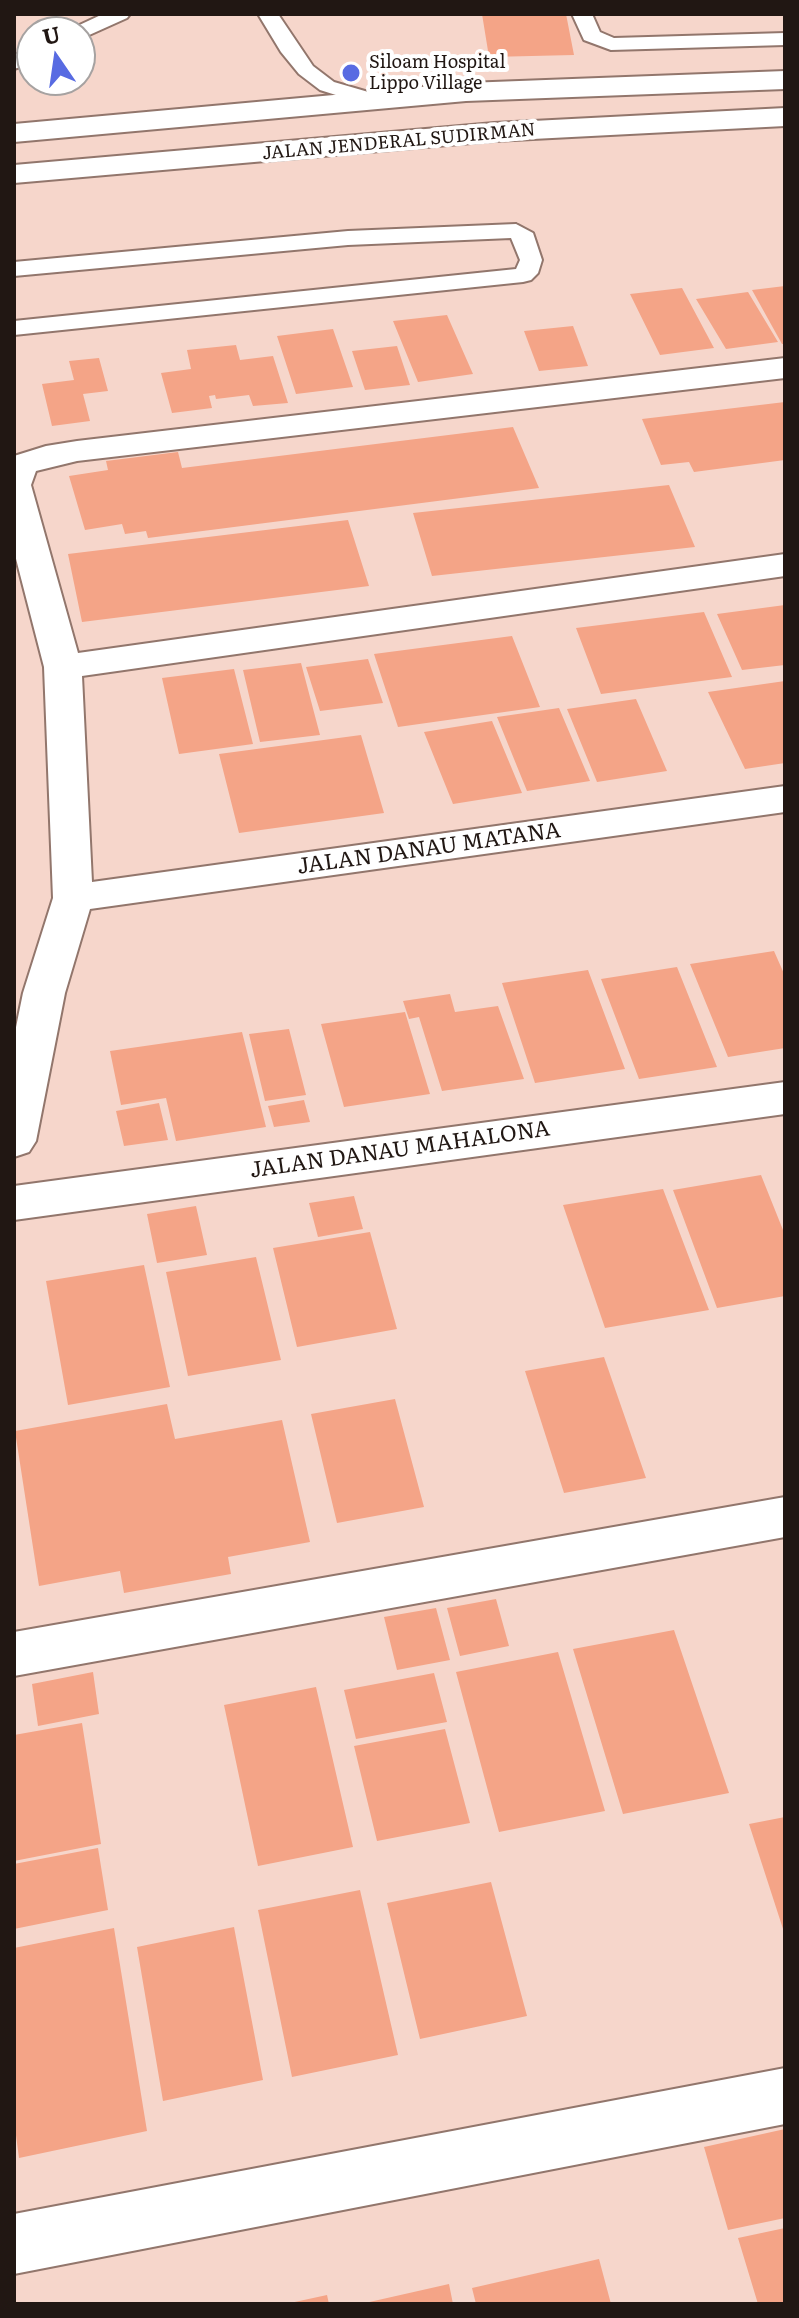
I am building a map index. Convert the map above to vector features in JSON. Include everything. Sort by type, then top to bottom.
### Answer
[{"type":"street","name":"JALAN JENDERAL SUDIRMAN","points":[[14,133],[466,92],[785,80]]},
{"type":"street","points":[[319,106],[330,117],[355,120],[498,107],[616,104],[667,107],[720,121]]},
{"type":"street","name":"JALAN JENDERAL SUDIRMAN","points":[[14,174],[494,132],[785,117]]},
{"type":"street","points":[[14,1141],[44,993],[73,898],[63,667],[14,485],[15,474],[24,464],[46,456],[77,451],[785,368]]},
{"type":"street","points":[[63,667],[785,565]]},
{"type":"street","name":"JALAN DANAU MATANA","points":[[73,898],[785,799]]},
{"type":"street","name":"JALAN DANAU MAHALONA","points":[[14,1203],[785,1098]]},
{"type":"street","points":[[14,1654],[785,1517]]},
{"type":"street","points":[[14,2244],[785,2096]]},
{"type":"lane","points":[[96,25],[120,14]]},
{"type":"lane","points":[[255,14],[286,71],[319,106]]},
{"type":"lane","points":[[268,14],[288,48],[306,70],[327,86],[374,101]]},
{"type":"lane","points":[[582,14],[591,36],[611,44],[785,39]]},
{"type":"lane","points":[[14,269],[348,238],[516,231],[525,238],[531,260],[530,268],[523,275],[14,328]]},
{"type":"building","points":[[482,14],[566,14],[574,55],[489,57]]},
{"type":"building","points":[[785,286],[785,344],[782,344],[752,290]]},
{"type":"building","points":[[682,288],[714,348],[660,355],[630,294]]},
{"type":"building","points":[[748,292],[778,342],[726,349],[696,299]]},
{"type":"building","points":[[447,315],[473,374],[418,382],[393,321]]},
{"type":"building","points":[[573,326],[588,366],[539,371],[524,331]]},
{"type":"building","points":[[333,329],[353,387],[296,394],[277,336]]},
{"type":"building","points":[[236,345],[240,360],[273,356],[288,403],[253,406],[249,395],[216,399],[215,395],[209,396],[212,408],[172,413],[161,373],[191,369],[187,350]]},
{"type":"building","points":[[397,346],[410,385],[365,390],[352,351]]},
{"type":"building","points":[[99,358],[108,391],[83,394],[90,421],[52,426],[42,384],[74,380],[69,361]]},
{"type":"building","points":[[785,402],[785,460],[694,472],[689,462],[661,465],[642,419]]},
{"type":"building","points":[[513,427],[539,488],[148,538],[146,531],[125,534],[122,524],[85,530],[69,476],[108,470],[106,461],[178,452],[182,468]]},
{"type":"building","points":[[669,485],[695,547],[432,576],[413,513]]},
{"type":"building","points":[[348,520],[369,586],[82,622],[68,554]]},
{"type":"building","points":[[785,605],[785,665],[742,670],[717,614]]},
{"type":"building","points":[[704,612],[732,677],[601,694],[576,628]]},
{"type":"building","points":[[512,636],[540,707],[398,727],[374,654]]},
{"type":"building","points":[[368,659],[383,703],[320,711],[306,667]]},
{"type":"building","points":[[301,663],[320,735],[260,742],[243,670]]},
{"type":"building","points":[[234,669],[253,744],[179,754],[162,678]]},
{"type":"building","points":[[785,681],[785,763],[745,769],[708,692]]},
{"type":"building","points":[[636,699],[667,771],[597,782],[567,709]]},
{"type":"building","points":[[559,708],[590,781],[527,791],[497,717]]},
{"type":"building","points":[[492,721],[522,793],[453,804],[424,732]]},
{"type":"building","points":[[361,735],[384,813],[239,833],[219,754]]},
{"type":"building","points":[[774,951],[785,976],[785,1048],[728,1057],[690,964]]},
{"type":"building","points":[[677,967],[717,1067],[639,1079],[601,979]]},
{"type":"building","points":[[588,970],[625,1069],[535,1083],[502,983]]},
{"type":"building","points":[[450,994],[455,1012],[498,1006],[524,1079],[442,1091],[419,1017],[409,1019],[403,1001]]},
{"type":"building","points":[[405,1012],[430,1094],[344,1107],[321,1024]]},
{"type":"building","points":[[289,1029],[306,1095],[265,1101],[249,1034]]},
{"type":"building","points":[[242,1032],[266,1127],[176,1141],[166,1098],[121,1105],[110,1051]]},
{"type":"building","points":[[304,1100],[310,1122],[274,1127],[268,1106]]},
{"type":"building","points":[[159,1103],[168,1140],[124,1146],[116,1111]]},
{"type":"building","points":[[761,1175],[785,1235],[785,1296],[717,1308],[673,1190]]},
{"type":"building","points":[[663,1189],[709,1310],[605,1328],[563,1205]]},
{"type":"building","points":[[354,1196],[363,1229],[318,1237],[309,1203]]},
{"type":"building","points":[[196,1206],[207,1255],[157,1263],[147,1214]]},
{"type":"building","points":[[370,1232],[397,1329],[297,1347],[273,1248]]},
{"type":"building","points":[[256,1257],[281,1360],[188,1376],[166,1272]]},
{"type":"building","points":[[144,1265],[170,1387],[68,1405],[46,1281]]},
{"type":"building","points":[[604,1357],[646,1478],[564,1493],[525,1371]]},
{"type":"building","points":[[395,1399],[424,1507],[337,1523],[311,1414]]},
{"type":"building","points":[[167,1404],[175,1439],[282,1420],[310,1542],[228,1557],[231,1574],[124,1593],[120,1571],[39,1586],[15,1431]]},
{"type":"building","points":[[496,1599],[509,1646],[460,1656],[447,1608]]},
{"type":"building","points":[[436,1608],[450,1660],[397,1670],[384,1617]]},
{"type":"building","points":[[674,1630],[729,1793],[623,1814],[573,1649]]},
{"type":"building","points":[[558,1652],[605,1811],[499,1832],[456,1672]]},
{"type":"building","points":[[93,1672],[99,1714],[38,1726],[32,1684]]},
{"type":"building","points":[[434,1673],[447,1722],[356,1739],[344,1690]]},
{"type":"building","points":[[316,1687],[353,1847],[258,1866],[224,1705]]},
{"type":"building","points":[[82,1723],[101,1844],[14,1861],[14,1735]]},
{"type":"building","points":[[445,1729],[470,1823],[377,1841],[354,1746]]},
{"type":"building","points":[[785,1817],[785,1932],[784,1932],[749,1824]]},
{"type":"building","points":[[98,1848],[108,1910],[14,1929],[14,1864]]},
{"type":"building","points":[[491,1882],[527,2016],[420,2039],[387,1903]]},
{"type":"building","points":[[360,1890],[398,2055],[292,2077],[258,1910]]},
{"type":"building","points":[[234,1927],[263,2080],[163,2101],[137,1947]]},
{"type":"building","points":[[114,1928],[147,2131],[19,2158],[14,2120],[14,1948]]},
{"type":"building","points":[[785,2129],[785,2218],[728,2230],[704,2147]]},
{"type":"building","points":[[785,2228],[785,2304],[758,2304],[738,2238]]},
{"type":"building","points":[[599,2259],[611,2304],[476,2304],[472,2288]]},
{"type":"building","points":[[449,2284],[453,2304],[365,2304],[365,2303]]},
{"type":"building","points":[[327,2295],[329,2304],[290,2304],[290,2303]]},
{"type":"place","name":"Siloam Hospital Lippo Village","points":[[351,73]]}]
